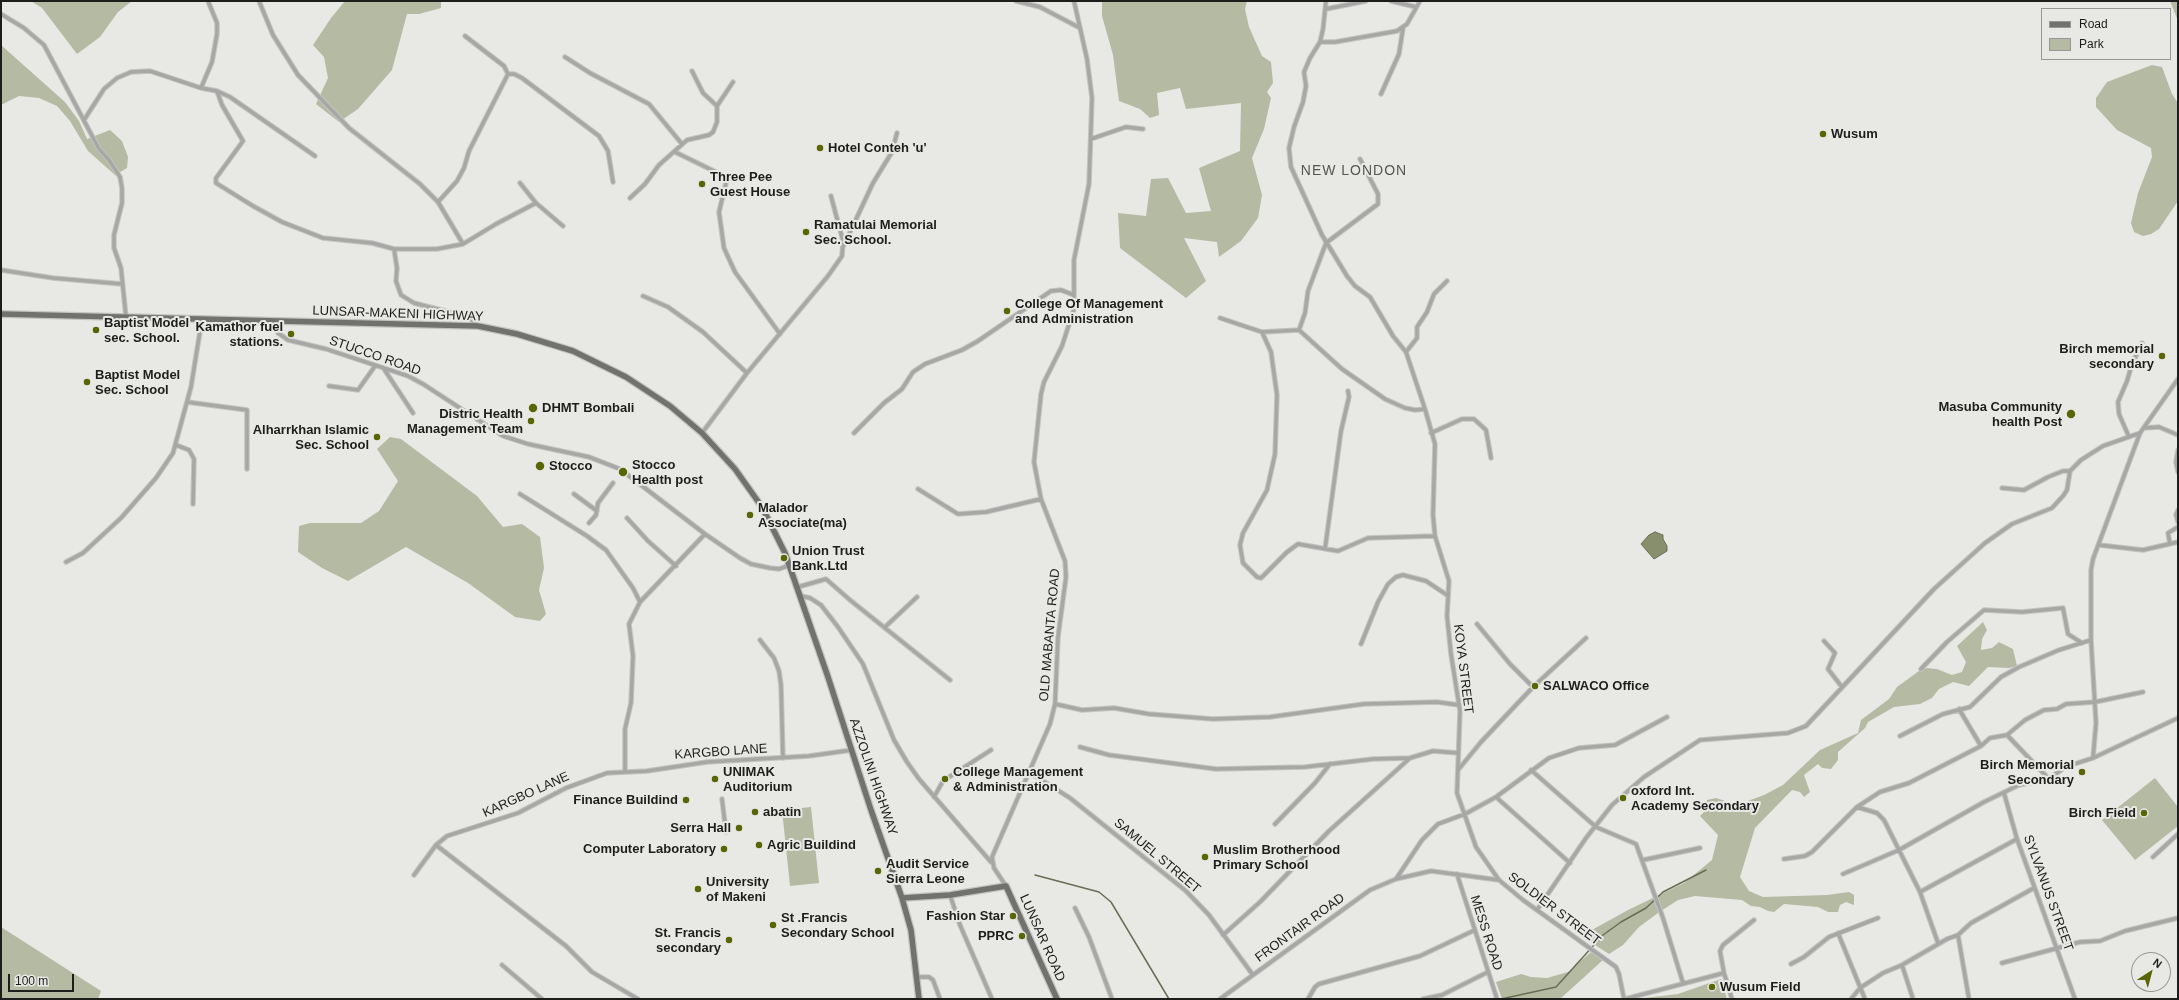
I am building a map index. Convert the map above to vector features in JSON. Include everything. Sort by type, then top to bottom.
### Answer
[{"type":"main road","name":"LUNSAR-MAKENI HIGHWAY","points":[[1,314],[478,326],[551,343],[598,362],[647,390],[702,433],[749,488],[771,523],[790,565]]},
{"type":"main road","name":"AZZOLINI HIGHWAY","points":[[790,565],[902,898],[911,930],[919,999]]},
{"type":"main road","points":[[902,898],[950,895],[1006,886]]},
{"type":"main road","name":"LUNSAR ROAD","points":[[1006,886],[1058,999]]},
{"type":"street","points":[[201,88],[212,62],[217,34],[217,23],[208,1]]},
{"type":"street","points":[[259,1],[273,35],[307,85],[349,128],[420,184],[438,202],[464,244]]},
{"type":"street","points":[[1016,1],[1040,7],[1080,28]]},
{"type":"street","name":"OLD MABANTA ROAD","points":[[992,862],[994,850],[1046,735],[1055,704],[1058,637],[1066,568],[1041,498],[1034,462],[1041,394],[1044,382],[1062,346],[1074,309],[1074,260],[1089,184],[1091,85],[1074,1]]},
{"type":"street","points":[[1326,1],[1320,42],[1306,66],[1303,102],[1294,127],[1289,156],[1296,181],[1305,197],[1316,226],[1326,243],[1355,286],[1370,297],[1393,336],[1406,352],[1417,338],[1417,327],[1427,312],[1434,294],[1447,281]]},
{"type":"street","points":[[1326,9],[1366,1]]},
{"type":"street","points":[[1391,1],[1416,8]]},
{"type":"street","points":[[1381,94],[1397,60],[1403,28],[1420,1]]},
{"type":"street","points":[[1,14],[24,28],[44,44],[99,149],[114,168],[121,182],[122,203],[114,235],[114,248],[121,268],[126,317]]},
{"type":"street","points":[[1320,42],[1335,42],[1397,31],[1403,28]]},
{"type":"street","points":[[464,36],[504,66],[508,74]]},
{"type":"street","points":[[565,57],[590,74],[649,104],[682,144]]},
{"type":"street","points":[[84,120],[104,89],[117,78],[131,72],[150,71],[201,88],[217,91],[230,97],[314,156]]},
{"type":"street","points":[[692,71],[703,93],[717,106]]},
{"type":"street","points":[[438,202],[457,181],[464,168],[469,151],[508,74]]},
{"type":"street","points":[[508,74],[514,74],[522,78],[599,136],[608,151],[613,182]]},
{"type":"street","points":[[630,198],[645,184],[659,166],[682,144],[692,138],[709,135],[713,132],[716,122],[717,106],[733,82]]},
{"type":"street","points":[[217,91],[222,105],[243,141],[216,178],[216,182],[253,206],[297,229],[323,238],[372,242],[394,249],[437,249],[464,244],[496,224],[536,203]]},
{"type":"street","points":[[1091,140],[1126,127],[1143,129]]},
{"type":"street","points":[[702,433],[748,373],[828,276],[842,256],[844,246],[867,195],[892,152],[896,133]]},
{"type":"street","points":[[675,152],[715,171],[726,179],[719,212],[724,248],[734,272],[780,334]]},
{"type":"street","points":[[1299,330],[1305,313],[1308,291],[1326,243],[1378,204],[1378,194],[1360,159]]},
{"type":"street","points":[[520,183],[536,203],[563,226]]},
{"type":"street","points":[[831,196],[844,246]]},
{"type":"street","points":[[394,249],[397,268],[396,281],[401,295],[414,303],[468,317],[478,326]]},
{"type":"street","points":[[1,270],[53,278],[122,284]]},
{"type":"street","points":[[854,433],[884,403],[902,389],[913,372],[925,364],[962,350],[978,341],[1051,291],[1061,290],[1074,295]]},
{"type":"street","points":[[643,296],[668,307],[703,332],[748,373]]},
{"type":"street","points":[[1220,318],[1262,332],[1299,330],[1342,369],[1385,399],[1411,410],[1425,409]]},
{"type":"street","points":[[66,562],[76,558],[121,518],[156,478],[176,445],[187,402],[202,319]]},
{"type":"street","name":"STUCCO ROAD","points":[[272,320],[276,329],[283,338],[408,376],[423,384],[503,436],[528,444],[589,457],[620,468],[705,534],[752,564],[778,569],[790,565]]},
{"type":"street","points":[[1262,332],[1271,352],[1276,395],[1274,454],[1267,490],[1243,533],[1240,545],[1240,557],[1247,568],[1257,577],[1261,578],[1296,546],[1338,551],[1368,538],[1435,536]]},
{"type":"street","points":[[2129,437],[2119,414],[2118,402],[2132,364],[2142,343]]},
{"type":"street","name":"KOYA STREET","points":[[1406,352],[1425,409],[1434,444],[1433,515],[1435,536],[1447,570],[1449,581],[1446,604],[1450,654],[1459,705],[1457,793],[1476,847],[1499,880]]},
{"type":"street","points":[[329,386],[358,390],[376,366]]},
{"type":"street","points":[[384,369],[413,413]]},
{"type":"street","points":[[2093,758],[2096,730],[2096,702],[2091,640],[2091,570],[2099,544],[2140,433],[2178,379]]},
{"type":"street","points":[[1325,549],[1341,431],[1349,397],[1348,391]]},
{"type":"street","points":[[187,402],[247,410],[247,469]]},
{"type":"street","points":[[1431,432],[1462,419],[1474,419],[1486,430],[1491,458]]},
{"type":"street","points":[[2144,428],[2159,427],[2178,435]]},
{"type":"street","points":[[1537,910],[1612,805],[1628,790],[1657,768],[1700,740],[1788,733],[1802,729],[1934,589],[1985,543],[2012,524],[2046,511],[2059,502],[2067,490],[2070,471],[2081,460],[2103,446],[2140,433]]},
{"type":"street","points":[[176,445],[189,450],[194,459],[193,504]]},
{"type":"street","points":[[2178,450],[2176,462],[2178,472]]},
{"type":"street","points":[[2002,488],[2024,490],[2048,477],[2063,471],[2070,471]]},
{"type":"street","points":[[590,523],[597,511],[598,503],[613,484]]},
{"type":"street","points":[[918,489],[958,514],[986,512],[1041,498]]},
{"type":"street","points":[[520,494],[587,536],[606,550],[633,588],[640,602]]},
{"type":"street","points":[[574,494],[597,511]]},
{"type":"street","points":[[2178,510],[2176,515],[2178,522]]},
{"type":"street","points":[[627,518],[648,542],[676,566]]},
{"type":"street","points":[[2170,544],[2168,533],[2178,527]]},
{"type":"street","points":[[625,772],[624,729],[632,703],[633,656],[629,624],[640,602],[705,534]]},
{"type":"street","points":[[2099,544],[2143,550],[2178,542]]},
{"type":"street","points":[[1361,644],[1378,602],[1388,584],[1396,577],[1403,575],[1426,581],[1447,595]]},
{"type":"street","points":[[798,587],[826,579],[950,680]]},
{"type":"street","points":[[801,596],[810,598],[821,604],[852,647],[871,681],[894,740],[919,779],[992,862],[1006,886]]},
{"type":"street","points":[[885,627],[917,597]]},
{"type":"street","points":[[1921,669],[1947,642],[1984,610],[2022,612],[2064,608],[2067,630],[2082,643]]},
{"type":"street","points":[[1477,624],[1510,664],[1534,687]]},
{"type":"street","points":[[1458,770],[1481,742],[1534,687],[1586,638]]},
{"type":"street","points":[[760,640],[774,658],[779,671],[781,685],[783,758]]},
{"type":"street","points":[[1900,736],[1943,714],[1959,709],[1965,709],[1973,705],[1992,685],[2010,671],[2059,650],[2091,640]]},
{"type":"street","points":[[1824,641],[1834,653],[1828,669],[1842,687]]},
{"type":"street","points":[[1784,859],[1805,856],[1812,852],[1857,807],[1880,792],[1909,783],[1981,746],[1990,738],[2007,735],[2025,720],[2044,710],[2057,709],[2066,704],[2096,702],[2143,692]]},
{"type":"street","points":[[1055,704],[1082,710],[1114,708],[1149,714],[1213,719],[1270,717],[1364,704],[1437,702],[1459,705]]},
{"type":"street","points":[[1959,709],[1981,746]]},
{"type":"street","points":[[1396,879],[1429,831],[1438,824],[1465,814],[1496,797],[1549,758],[1563,752],[1615,745],[1667,717]]},
{"type":"street","points":[[1843,874],[1899,850],[1984,802],[2019,785],[2049,779],[2065,767],[2093,758],[2178,718]]},
{"type":"street","points":[[2007,735],[2049,779]]},
{"type":"street","points":[[1080,747],[1109,754],[1216,769],[1256,770],[1373,759],[1410,758],[1433,751],[1458,753]]},
{"type":"street","name":"KARGBO LANE","points":[[414,875],[436,844],[452,834],[486,825],[518,813],[566,788],[607,773],[707,762],[783,758],[852,750]]},
{"type":"street","points":[[934,797],[943,780],[991,750]]},
{"type":"street","points":[[1223,935],[1260,902],[1329,831],[1410,758]]},
{"type":"street","points":[[1275,824],[1315,784],[1330,764]]},
{"type":"street","points":[[1531,770],[1596,827],[1632,841],[1639,848],[1683,983]]},
{"type":"street","name":"SAMUEL STREET","points":[[1029,772],[1070,798],[1186,891],[1209,915],[1253,975]]},
{"type":"street","name":"SYLVANUS STREET","points":[[2004,793],[2034,888],[2057,948],[2074,999]]},
{"type":"street","points":[[1496,797],[1570,863]]},
{"type":"street","points":[[722,799],[726,832]]},
{"type":"street","points":[[1857,807],[1877,813],[1884,820],[1920,892],[1938,943]]},
{"type":"street","points":[[2153,857],[2178,834]]},
{"type":"street","points":[[1920,892],[2018,839]]},
{"type":"street","points":[[436,844],[566,946],[592,972],[638,999]]},
{"type":"street","points":[[1643,860],[1700,848]]},
{"type":"street","name":"SOLDIER STREET","points":[[1396,879],[1431,871],[1499,880],[1537,910],[1616,967],[1624,999]]},
{"type":"street","name":"MESS ROAD","points":[[1457,874],[1496,998]]},
{"type":"street","name":"FRONTAIR ROAD","points":[[1220,999],[1360,896],[1378,886],[1396,879]]},
{"type":"street","points":[[1851,999],[1860,988],[1884,973],[1902,965],[1938,943],[1958,935],[1971,923],[2034,888]]},
{"type":"street","points":[[950,895],[992,999]]},
{"type":"street","points":[[1075,908],[1089,937],[1112,999]]},
{"type":"street","points":[[1791,964],[1804,957],[1829,937],[1878,918]]},
{"type":"street","points":[[2002,963],[2080,942],[2100,940],[2125,931],[2178,918]]},
{"type":"street","points":[[1732,999],[1724,972],[1720,951],[1723,945],[1754,920]]},
{"type":"street","points":[[1308,999],[1315,987],[1319,984],[1420,956],[1475,930]]},
{"type":"street","points":[[1838,933],[1865,999]]},
{"type":"street","points":[[1958,935],[1969,999]]},
{"type":"street","points":[[502,965],[542,999]]},
{"type":"street","points":[[1902,965],[1913,999]]},
{"type":"street","points":[[1423,999],[1442,995],[1488,972]]},
{"type":"street","points":[[1624,999],[1724,972]]},
{"type":"street","points":[[917,977],[929,977],[933,980],[940,999]]},
{"type":"green space","points":[[31,1],[132,1],[118,12],[100,37],[77,54],[42,8]]},
{"type":"green space","points":[[345,1],[441,1],[441,8],[419,14],[407,14],[392,70],[358,109],[339,122],[316,104],[328,78],[324,57],[313,45],[331,18]]},
{"type":"green space","points":[[1102,1],[1247,1],[1245,9],[1249,27],[1262,56],[1271,62],[1273,83],[1267,92],[1271,98],[1264,129],[1252,158],[1262,195],[1258,218],[1241,241],[1219,257],[1217,242],[1184,238],[1206,281],[1186,298],[1120,248],[1118,213],[1146,216],[1151,179],[1168,178],[1186,213],[1211,211],[1199,168],[1240,151],[1241,103],[1186,109],[1180,88],[1157,93],[1159,115],[1150,118],[1140,109],[1119,101],[1113,55],[1102,16]]},
{"type":"green space","points":[[2170,1],[2178,1],[2178,21]]},
{"type":"green space","points":[[1,45],[65,102],[79,121],[87,139],[110,130],[122,141],[128,157],[127,168],[115,175],[88,151],[70,121],[57,106],[39,98],[19,96],[1,105]]},
{"type":"green space","points":[[2152,65],[2162,67],[2172,94],[2178,103],[2178,201],[2159,229],[2151,234],[2143,236],[2134,232],[2131,223],[2138,193],[2152,157],[2151,148],[2117,130],[2096,107],[2096,98],[2107,82]]},
{"type":"green space","points":[[390,437],[401,439],[477,496],[503,527],[522,524],[540,537],[544,568],[539,590],[546,614],[540,621],[515,617],[468,583],[406,547],[348,581],[322,568],[298,552],[299,526],[310,523],[361,523],[379,511],[398,481],[377,449]]},
{"type":"green space","points":[[1983,622],[1987,630],[1982,639],[1981,650],[1992,648],[1999,642],[2013,649],[2017,666],[2009,668],[1988,667],[1969,686],[1953,682],[1939,689],[1932,698],[1920,704],[1894,707],[1868,722],[1865,728],[1838,752],[1838,760],[1831,769],[1822,768],[1818,764],[1804,775],[1810,792],[1804,797],[1800,792],[1792,790],[1755,828],[1740,877],[1749,891],[1763,897],[1827,895],[1849,892],[1854,895],[1854,905],[1846,902],[1840,905],[1838,912],[1828,912],[1818,907],[1784,904],[1774,912],[1760,907],[1751,906],[1742,900],[1695,896],[1678,900],[1658,913],[1639,927],[1623,945],[1609,954],[1581,936],[1628,910],[1684,883],[1712,860],[1718,835],[1700,816],[1705,811],[1707,800],[1716,798],[1737,805],[1764,795],[1783,785],[1820,750],[1858,733],[1861,720],[1889,699],[1897,687],[1919,671],[1927,668],[1937,669],[1952,675],[1962,672],[1966,662],[1957,646]]},
{"type":"green space","name":"Birch Field","points":[[2155,778],[2178,807],[2178,826],[2135,860],[2102,820]]},
{"type":"green space","points":[[811,807],[819,883],[790,886],[782,810]]},
{"type":"green space","points":[[1,927],[101,991],[98,999],[1,999]]},
{"type":"green space","points":[[1591,952],[1603,960],[1560,999],[1502,999],[1496,982],[1521,974],[1531,977],[1547,978],[1568,972]]},
{"type":"green space","name":"Wusum Field","points":[[1721,979],[1727,999],[1636,999],[1678,994]]},
{"type":"shaded area","points":[[1655,532],[1663,535],[1663,539],[1667,546],[1667,551],[1654,559],[1641,544],[1649,535]]},
{"type":"waterway","points":[[1501,999],[1556,987],[1603,935],[1621,922],[1646,908],[1663,892],[1706,870]]},
{"type":"waterway","points":[[1035,875],[1099,892],[1111,902],[1169,999]]},
{"type":"place","name":"Wusum","points":[[1823,134]]},
{"type":"place","name":"Hotel Conteh 'u'","points":[[820,148]]},
{"type":"place","name":"Three Pee Guest House","points":[[702,184]]},
{"type":"place","name":"Ramatulai Memorial Sec. School.","points":[[806,232]]},
{"type":"place","name":"College Of Management and Administration","points":[[1007,311]]},
{"type":"place","name":"Baptist Model sec. School.","points":[[96,330]]},
{"type":"place","name":"Kamathor fuel stations.","points":[[291,334]]},
{"type":"place","name":"Birch memorial secondary","points":[[2162,356]]},
{"type":"place","name":"Baptist Model Sec. School","points":[[87,382]]},
{"type":"place","name":"DHMT Bombali","points":[[533,408]]},
{"type":"place","name":"Masuba Community health Post","points":[[2071,414]]},
{"type":"place","name":"Distric Health Management Team","points":[[531,421]]},
{"type":"place","name":"Alharrkhan Islamic Sec. School","points":[[377,437]]},
{"type":"place","name":"Stocco","points":[[540,466]]},
{"type":"place","name":"Stocco Health post","points":[[623,472]]},
{"type":"place","name":"Malador Associate(ma)","points":[[750,515]]},
{"type":"place","name":"Union Trust Bank.Ltd","points":[[784,558]]},
{"type":"place","name":"SALWACO Office","points":[[1535,686]]},
{"type":"place","name":"Birch Memorial Secondary","points":[[2082,772]]},
{"type":"place","name":"UNIMAK Auditorium","points":[[715,779]]},
{"type":"place","name":"College Management & Administration","points":[[945,779]]},
{"type":"place","name":"oxford Int. Academy Secondary","points":[[1623,798]]},
{"type":"place","name":"Finance Buildind","points":[[686,800]]},
{"type":"place","name":"abatin","points":[[755,812]]},
{"type":"place","name":"Birch Field","points":[[2144,813]]},
{"type":"place","name":"Serra Hall","points":[[739,828]]},
{"type":"place","name":"Agric Buildind","points":[[759,845]]},
{"type":"place","name":"Computer Laboratory","points":[[724,849]]},
{"type":"place","name":"Muslim Brotherhood Primary School","points":[[1205,857]]},
{"type":"place","name":"Audit Service Sierra Leone","points":[[878,871]]},
{"type":"place","name":"University of Makeni","points":[[698,889]]},
{"type":"place","name":"Fashion Star","points":[[1013,916]]},
{"type":"place","name":"St .Francis Secondary School","points":[[773,925]]},
{"type":"place","name":"PPRC","points":[[1022,936]]},
{"type":"place","name":"St. Francis secondary","points":[[729,940]]},
{"type":"place","name":"Wusum Field","points":[[1712,987]]},
{"type":"district","name":"NEW LONDON","points":[[1354,171]]}]
